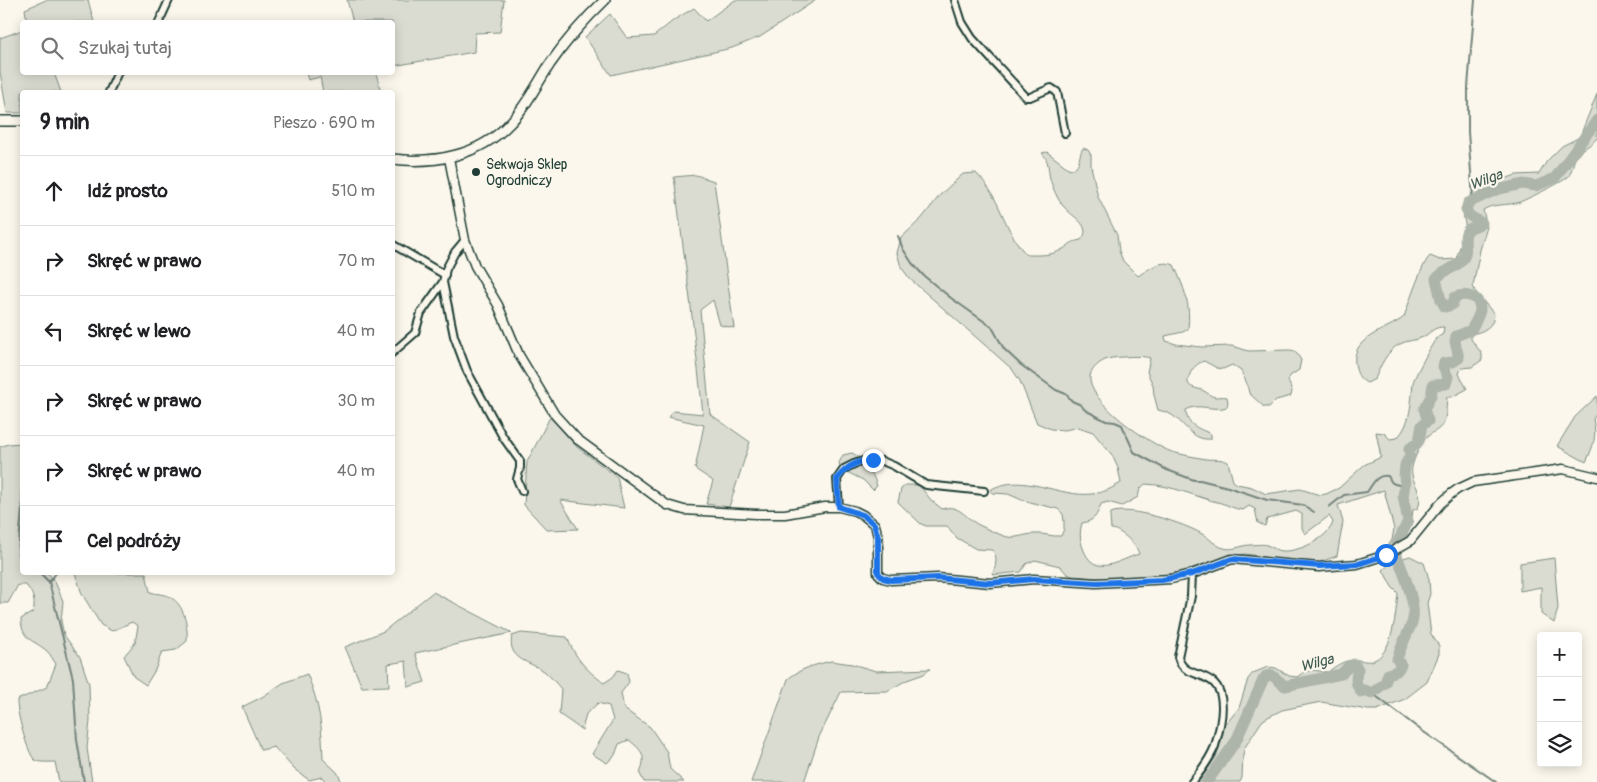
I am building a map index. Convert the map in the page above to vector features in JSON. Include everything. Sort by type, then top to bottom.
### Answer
[{"type":"main road","points":[[395,159],[424,161],[449,158],[475,149],[508,125],[564,46],[605,0]]},
{"type":"main road","points":[[0,121],[20,121]]},
{"type":"street","points":[[160,20],[169,0]]},
{"type":"street","points":[[955,0],[962,22],[972,38],[1026,97],[1051,88],[1054,89],[1065,133]]},
{"type":"street","points":[[110,90],[117,75]]},
{"type":"street","points":[[449,158],[465,240],[475,266],[498,305],[519,356],[555,415],[577,439],[624,475],[668,505],[684,510],[776,514],[816,508],[839,507],[863,515],[874,524],[878,537],[878,573],[883,578],[891,580],[938,578],[990,583],[1034,579],[1096,583],[1162,580],[1192,574],[1232,559],[1319,566],[1358,564],[1386,555],[1410,542],[1440,504],[1458,488],[1473,482],[1563,469],[1597,477]]},
{"type":"street","points":[[465,240],[455,252],[444,275],[443,282],[454,336],[467,371],[503,437],[520,461],[517,479],[522,491]]},
{"type":"street","points":[[395,246],[444,275]]},
{"type":"street","points":[[395,351],[415,334],[421,313],[443,282]]},
{"type":"street","points":[[839,507],[837,479],[844,469],[863,460],[882,461],[926,485],[984,491]]},
{"type":"street","points":[[1192,574],[1191,596],[1178,657],[1180,665],[1213,682],[1220,690],[1222,702],[1214,746],[1202,771],[1192,782]]},
{"type":"shaded area","points":[[46,0],[88,0],[93,20],[27,20],[25,9]]},
{"type":"shaded area","points":[[347,0],[504,0],[500,32],[475,33],[474,52],[395,66],[395,20],[352,20]]},
{"type":"shaded area","points":[[735,0],[816,0],[760,37],[732,48],[611,75],[585,37],[610,14],[627,38],[654,36],[674,20],[694,8],[706,21]]},
{"type":"shaded area","points":[[20,31],[20,75],[55,75],[60,90],[20,90],[20,113],[7,113],[0,72],[0,38]]},
{"type":"shaded area","points":[[307,75],[377,75],[380,90],[323,90],[320,77],[308,80]]},
{"type":"shaded area","points":[[1597,94],[1597,138],[1577,156],[1568,177],[1520,202],[1491,206],[1483,210],[1487,227],[1480,250],[1473,286],[1494,314],[1494,319],[1487,328],[1471,334],[1471,339],[1482,354],[1482,360],[1472,367],[1461,368],[1459,374],[1467,389],[1452,397],[1447,397],[1446,414],[1443,424],[1428,436],[1418,451],[1413,463],[1412,472],[1420,502],[1418,508],[1413,510],[1411,527],[1408,532],[1398,544],[1389,550],[1384,552],[1392,540],[1394,529],[1384,490],[1338,505],[1343,522],[1337,556],[1317,563],[1281,562],[1245,554],[1231,556],[1176,573],[1126,580],[1072,576],[1067,574],[1060,566],[1035,560],[1026,564],[1021,572],[993,575],[996,559],[992,550],[976,549],[957,538],[947,526],[926,526],[921,524],[898,502],[901,489],[906,485],[919,485],[931,500],[942,509],[953,508],[962,512],[979,525],[1004,536],[1038,534],[1061,536],[1064,522],[1063,514],[1058,509],[1022,500],[1008,494],[992,493],[990,490],[1002,485],[1015,483],[1080,494],[1092,494],[1121,483],[1118,468],[1112,455],[1093,432],[1078,427],[1065,430],[1051,429],[1037,423],[1020,381],[1012,369],[910,279],[901,267],[897,253],[901,238],[922,218],[941,194],[963,174],[976,173],[984,182],[997,203],[1012,235],[1027,255],[1050,254],[1081,240],[1085,230],[1057,197],[1050,179],[1047,162],[1042,153],[1047,152],[1068,168],[1073,169],[1077,165],[1083,148],[1088,150],[1091,155],[1091,166],[1098,197],[1117,235],[1119,251],[1123,261],[1138,276],[1160,264],[1169,263],[1174,265],[1181,281],[1188,303],[1188,329],[1165,336],[1166,341],[1201,347],[1233,346],[1248,351],[1290,350],[1295,351],[1301,360],[1299,370],[1290,376],[1288,380],[1292,391],[1291,396],[1276,400],[1269,407],[1264,407],[1249,393],[1241,371],[1232,365],[1223,369],[1204,361],[1196,366],[1188,379],[1191,387],[1204,391],[1213,397],[1227,397],[1227,407],[1196,407],[1186,410],[1190,423],[1211,434],[1211,439],[1198,437],[1175,417],[1158,410],[1153,385],[1147,372],[1150,358],[1137,356],[1112,358],[1098,364],[1090,376],[1092,386],[1098,397],[1122,421],[1162,448],[1180,454],[1228,462],[1233,481],[1237,484],[1252,487],[1266,494],[1300,489],[1320,495],[1339,488],[1364,465],[1381,457],[1376,432],[1384,433],[1390,439],[1397,438],[1402,432],[1410,412],[1414,380],[1434,342],[1443,334],[1444,327],[1435,329],[1420,338],[1395,347],[1384,359],[1375,379],[1367,383],[1360,378],[1356,369],[1355,358],[1357,349],[1370,336],[1404,317],[1420,274],[1430,256],[1440,260],[1456,259],[1466,229],[1462,208],[1474,190],[1516,175],[1539,174],[1547,161],[1562,146],[1580,136]],"holes":[[[1145,484],[1155,485],[1243,510],[1249,506],[1255,509],[1258,523],[1265,526],[1267,519],[1296,511],[1302,514],[1302,528],[1305,534],[1329,516],[1333,522],[1326,533],[1320,538],[1290,551],[1281,551],[1262,544],[1227,549],[1218,546],[1194,530],[1171,521],[1143,513],[1119,511],[1111,513],[1111,529],[1128,538],[1139,554],[1109,565],[1096,564],[1090,560],[1081,542],[1082,523],[1090,521],[1095,517],[1101,504],[1108,502],[1122,506],[1138,497],[1140,489]]]},
{"type":"shaded area","points":[[696,175],[714,181],[734,328],[720,325],[713,300],[700,310],[710,414],[750,442],[729,507],[706,504],[713,481],[695,469],[704,425],[668,417],[673,411],[703,414],[674,177]]},
{"type":"shaded area","points":[[1597,396],[1597,413],[1593,419],[1594,441],[1586,462],[1557,446],[1575,417]]},
{"type":"shaded area","points":[[550,417],[577,447],[617,477],[624,508],[560,500],[578,529],[547,530],[524,505],[527,462]]},
{"type":"shaded area","points":[[20,443],[20,575],[50,575],[55,582],[63,601],[61,621],[64,635],[80,657],[89,684],[90,721],[87,748],[92,782],[59,782],[55,762],[35,760],[26,741],[18,713],[17,700],[47,687],[56,664],[47,651],[29,639],[24,632],[21,619],[33,612],[34,604],[32,595],[26,585],[18,585],[8,603],[0,603],[0,447]]},
{"type":"shaded area","points":[[852,453],[861,459],[871,471],[877,486],[873,490],[863,480],[841,469],[839,463],[843,455]]},
{"type":"shaded area","points":[[1410,556],[1424,563],[1429,579],[1430,594],[1427,603],[1431,634],[1439,646],[1439,654],[1427,682],[1405,699],[1377,710],[1321,702],[1282,710],[1262,721],[1245,747],[1240,782],[1199,782],[1216,757],[1225,725],[1239,708],[1248,679],[1253,673],[1268,667],[1276,668],[1289,676],[1297,677],[1304,672],[1312,670],[1328,672],[1337,665],[1348,661],[1371,661],[1378,658],[1389,642],[1398,593],[1392,587],[1383,570],[1393,561]]},
{"type":"shaded area","points":[[1554,558],[1558,608],[1554,623],[1541,614],[1541,587],[1520,591],[1520,563]]},
{"type":"shaded area","points":[[76,575],[146,575],[150,592],[168,596],[179,605],[186,623],[187,641],[176,650],[162,652],[155,670],[146,685],[134,677],[124,656],[135,643],[138,626],[132,622],[112,631],[101,625],[82,594]]},
{"type":"shaded area","points":[[433,592],[512,633],[415,653],[425,682],[408,687],[406,661],[388,664],[389,686],[362,687],[345,647],[384,631]]},
{"type":"shaded area","points":[[521,633],[567,637],[582,663],[604,683],[613,677],[618,670],[627,673],[629,682],[621,693],[624,709],[650,727],[667,752],[670,769],[684,782],[644,782],[640,774],[643,763],[641,751],[629,740],[619,744],[615,755],[607,763],[592,754],[613,720],[609,706],[598,703],[586,714],[582,730],[559,714],[561,689],[544,671],[520,658],[513,650],[511,644],[512,636]]},
{"type":"shaded area","points":[[831,661],[852,664],[876,671],[930,669],[924,674],[907,680],[887,691],[841,692],[819,737],[804,782],[751,782],[788,679],[803,670]]},
{"type":"shaded area","points":[[307,674],[320,716],[323,759],[337,772],[342,782],[326,782],[322,777],[309,780],[294,769],[274,747],[261,750],[242,707],[283,683]]},
{"type":"waterway","points":[[1473,199],[1468,132],[1468,87],[1475,0]]},
{"type":"waterway","name":"Wilga","points":[[1396,546],[1408,521],[1403,496],[1405,465],[1410,456],[1409,449],[1419,441],[1422,425],[1428,421],[1424,409],[1431,396],[1433,385],[1446,384],[1448,377],[1443,367],[1444,363],[1453,362],[1459,358],[1455,342],[1456,336],[1471,330],[1480,310],[1480,305],[1475,299],[1463,295],[1455,297],[1452,305],[1445,307],[1441,300],[1436,279],[1462,260],[1465,252],[1466,233],[1482,223],[1470,216],[1466,210],[1468,203],[1496,190],[1523,184],[1536,186],[1555,178],[1597,120]]},
{"type":"waterway","points":[[898,236],[903,249],[912,263],[924,276],[992,327],[1004,349],[1021,365],[1056,390],[1066,394],[1085,410],[1106,421],[1122,425],[1134,452],[1167,470],[1194,480],[1228,487],[1267,500],[1303,505],[1314,512]]},
{"type":"waterway","points":[[1329,507],[1344,495],[1367,492],[1375,480],[1384,476],[1388,476],[1391,482],[1399,485],[1404,492]]},
{"type":"waterway","points":[[20,532],[18,554],[20,556]]},
{"type":"waterway","name":"Wilga","points":[[1207,782],[1236,741],[1266,676],[1272,675],[1285,686],[1341,674],[1349,666],[1355,664],[1358,669],[1356,681],[1359,689],[1361,692],[1365,690],[1372,693],[1385,683],[1388,674],[1397,671],[1401,665],[1397,659],[1412,623],[1413,616],[1409,589],[1397,556]]},
{"type":"waterway","points":[[42,575],[49,582],[73,679],[77,740],[84,782]]},
{"type":"waterway","points":[[49,582],[55,575]]},
{"type":"waterway","points":[[1372,693],[1418,728],[1496,782]]},
{"type":"place","name":"Sekwoja Sklep Ogrodniczy","points":[[476,172]]},
{"type":"route","points":[[873,460],[863,460],[844,469],[837,479],[839,507],[863,515],[872,521],[878,537],[878,573],[883,578],[891,580],[938,578],[990,583],[1034,579],[1096,583],[1162,580],[1192,574],[1232,559],[1319,566],[1358,564],[1386,555]]}]
